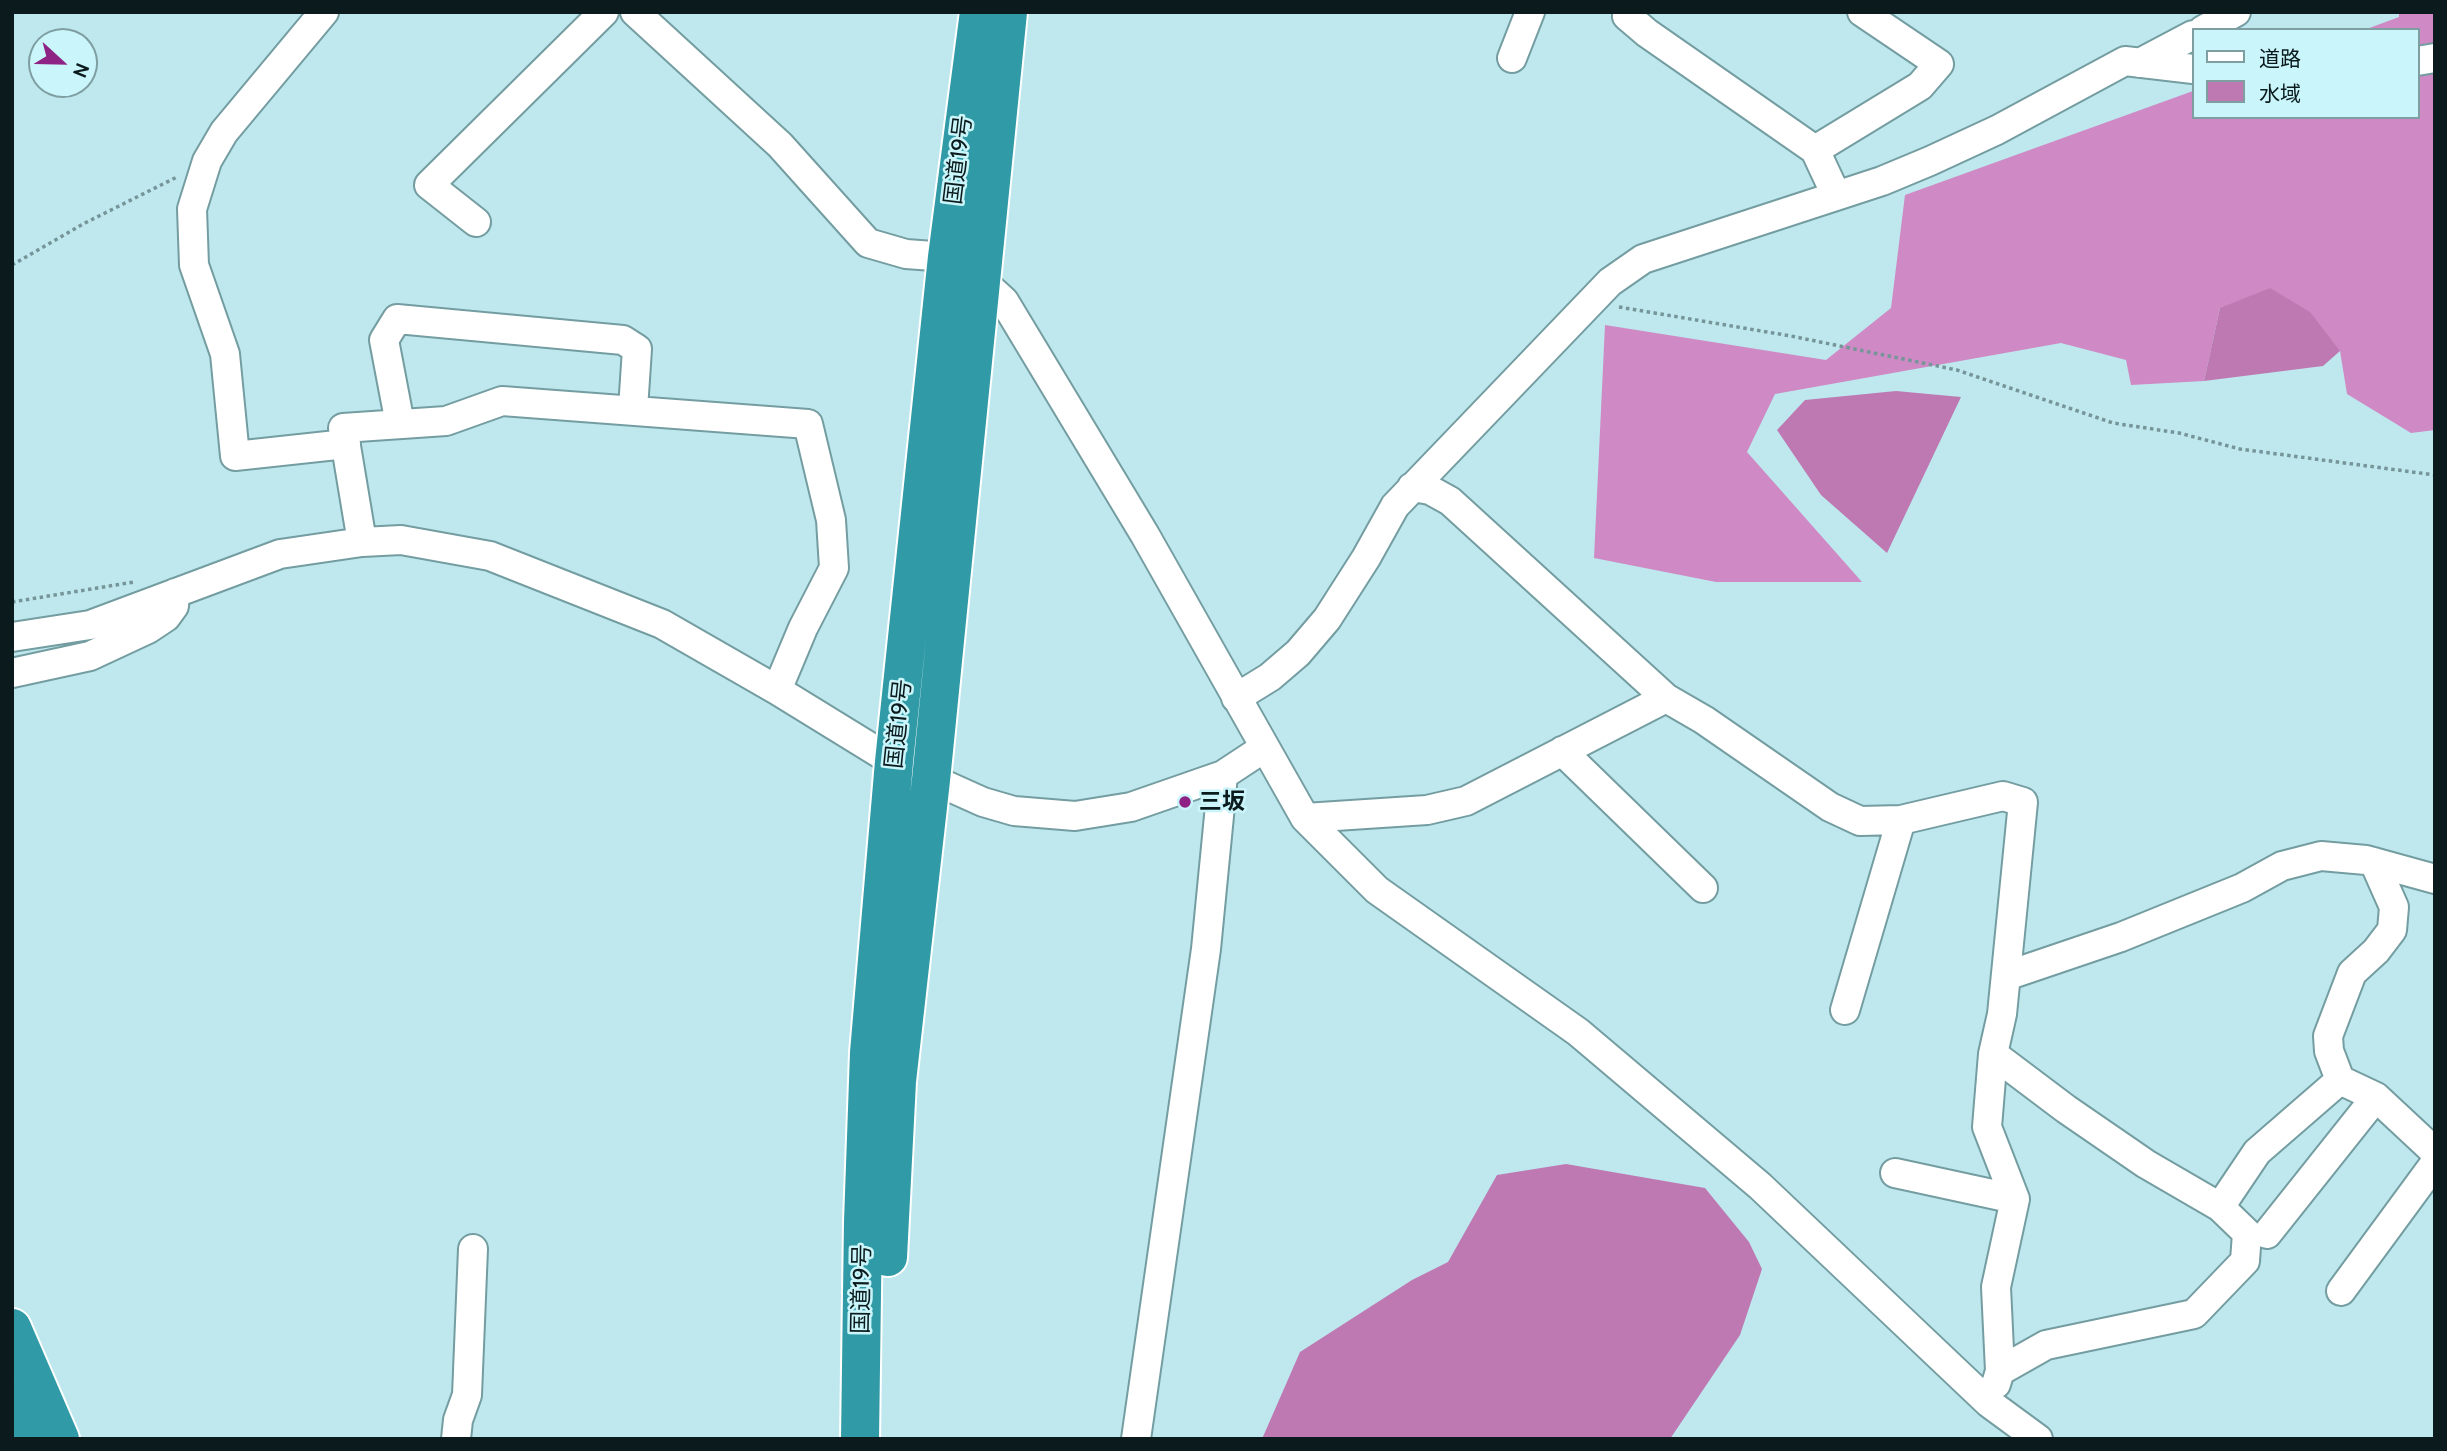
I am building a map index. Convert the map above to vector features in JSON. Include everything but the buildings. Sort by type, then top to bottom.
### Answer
[{"type":"highway","name":"国道19号","points":[[860,1439],[869,1054],[894,762],[947,257],[979,12]]},
{"type":"highway","name":"国道19号","points":[[886,1439],[887,1265],[897,1081],[1008,12]]},
{"type":"highway","points":[[12,1328],[60,1439]]},
{"type":"highway","points":[[12,1400],[30,1439]]},
{"type":"street","points":[[324,12],[224,132],[207,161],[192,209],[194,265],[225,355],[235,456],[346,444]]},
{"type":"street","points":[[476,222],[429,185],[604,12]]},
{"type":"street","points":[[635,12],[780,145],[869,243],[906,254],[947,257]]},
{"type":"street","points":[[1512,58],[1530,12]]},
{"type":"street","points":[[1815,150],[1920,86],[1939,64],[1862,12]]},
{"type":"street","points":[[2207,28],[2236,12]]},
{"type":"street","points":[[1624,13],[1815,150],[1836,195]]},
{"type":"street","points":[[2140,63],[2192,36]]},
{"type":"street","points":[[1236,698],[1270,677],[1298,653],[1319,628],[1366,558],[1395,506],[1610,282],[1643,259],[1882,181],[1952,150],[2125,61],[2192,69]]},
{"type":"street","points":[[981,280],[1004,301],[1145,535],[1306,818],[1377,890],[1578,1032],[1760,1186],[1989,1403],[2038,1439]]},
{"type":"street","points":[[400,424],[384,340],[397,319],[622,340],[637,349],[633,409]]},
{"type":"street","points":[[362,542],[343,428],[446,421],[502,401],[808,424],[831,520],[834,568],[803,628],[777,690]]},
{"type":"street","points":[[1412,487],[1430,490],[1450,501],[1666,698],[1704,720],[1830,807],[1860,821],[1901,820],[2003,796],[2023,802],[2006,976],[1993,1054],[1987,1127],[2015,1199],[1996,1287],[2000,1371],[1989,1403]]},
{"type":"street","points":[[12,638],[90,625],[280,554],[362,542],[401,540],[490,556],[662,624],[894,762],[930,780],[1014,811],[1074,816],[1131,807],[1223,775],[1264,748]]},
{"type":"street","points":[[12,673],[90,656],[148,629],[166,617],[174,606],[165,597]]},
{"type":"street","points":[[1306,818],[1427,810],[1466,801],[1666,698]]},
{"type":"street","points":[[1562,751],[1703,888]]},
{"type":"street","points":[[1136,1439],[1206,949],[1223,775]]},
{"type":"street","points":[[1844,1010],[1901,820]]},
{"type":"street","points":[[2006,976],[2121,937],[2242,888],[2282,866],[2321,856],[2374,862],[2435,879]]},
{"type":"street","points":[[2374,862],[2394,907],[2392,930],[2376,951],[2352,973],[2328,1036],[2329,1051],[2340,1080],[2376,1097],[2435,1152]]},
{"type":"street","points":[[1993,1054],[2077,1117],[2220,1208],[2247,1233],[2245,1261],[2194,1314],[2046,1345],[2000,1371]]},
{"type":"street","points":[[2220,1208],[2257,1152],[2340,1080]]},
{"type":"street","points":[[2267,1234],[2376,1097]]},
{"type":"street","points":[[2342,1291],[2435,1163]]},
{"type":"street","points":[[1895,1173],[2015,1199]]},
{"type":"street","points":[[456,1439],[457,1420],[467,1395],[473,1249]]},
{"type":"path","points":[[12,265],[85,223],[207,161]]},
{"type":"path","points":[[1593,302],[1791,336],[1956,370],[2113,423],[2179,433],[2240,449],[2435,475]]},
{"type":"path","points":[[12,602],[136,582],[165,597]]},
{"type":"shaded area","points":[[2399,12],[2435,12],[2435,430],[2411,433],[2347,394],[2340,351],[2220,308],[2204,381],[2131,385],[2126,360],[2061,343],[1775,394],[1747,452],[1862,582],[1716,582],[1594,558],[1605,325],[1826,360],[1891,308],[1905,195],[2192,91],[2192,119],[2419,119],[2419,28],[2369,28],[2399,17]]},
{"type":"water","points":[[2270,288],[2310,312],[2340,351],[2323,366],[2204,381],[2220,308]]},
{"type":"water","points":[[1896,391],[1961,397],[1887,553],[1821,495],[1777,430],[1805,400]]},
{"type":"water","points":[[1566,1164],[1705,1188],[1749,1242],[1762,1269],[1740,1335],[1670,1439],[1262,1439],[1300,1352],[1412,1280],[1448,1262],[1497,1175]]},
{"type":"place","name":"三坂","points":[[1185,802]]}]
